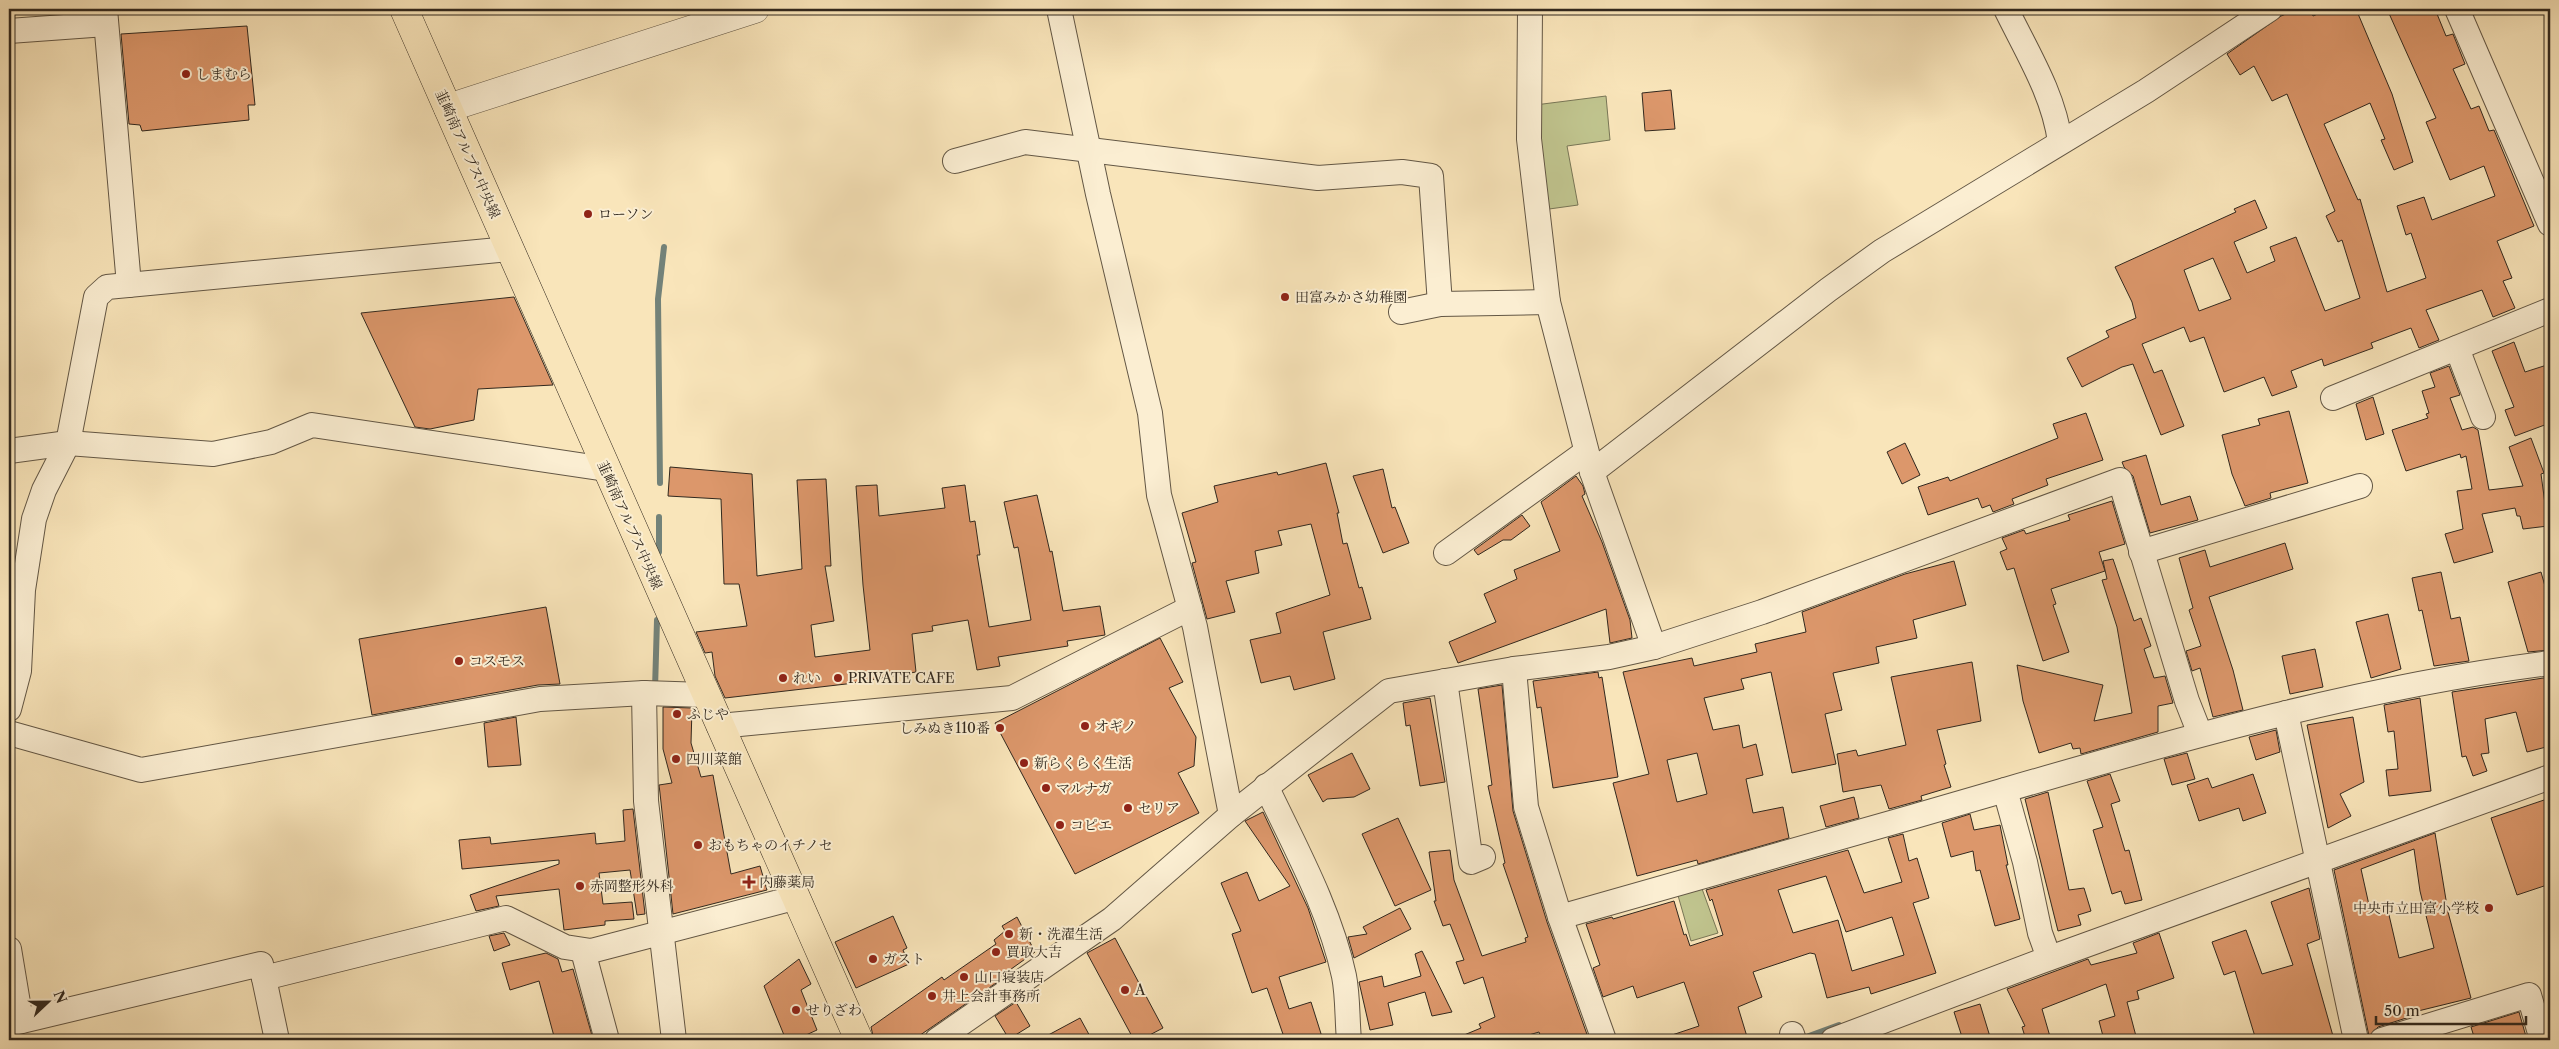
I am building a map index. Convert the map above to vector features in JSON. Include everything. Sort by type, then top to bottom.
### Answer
[{"type":"main road","name":"韮崎南アルプス中央線","points":[[404,9],[858,1040]]},
{"type":"street","points":[[448,108],[755,9]]},
{"type":"street","points":[[1059,9],[1089,150],[1150,413],[1159,495],[1190,608],[1231,815]]},
{"type":"street","points":[[1530,9],[1529,139],[1548,302],[1589,462],[1654,647]]},
{"type":"street","points":[[2006,9],[2050,100],[2057,121],[2060,142]]},
{"type":"street","points":[[1446,554],[1589,462],[1882,251],[2146,91],[2270,9]]},
{"type":"street","points":[[2457,9],[2550,224]]},
{"type":"street","points":[[9,31],[105,16],[129,285]]},
{"type":"street","points":[[955,162],[1025,142],[1318,178],[1402,172],[1431,176],[1440,304]]},
{"type":"street","points":[[9,709],[19,671],[23,590],[34,519],[44,490],[68,443],[96,297],[107,287],[509,249]]},
{"type":"street","points":[[1401,312],[1440,304],[1548,302]]},
{"type":"street","points":[[2333,398],[2550,310]]},
{"type":"street","points":[[2457,348],[2483,418]]},
{"type":"street","points":[[9,451],[68,443],[213,454],[271,442],[312,425],[606,469]]},
{"type":"street","points":[[937,1040],[1112,919],[1266,786],[1389,691],[1514,669],[1609,656],[1654,647],[1762,612],[2120,480],[2187,701],[2200,734]]},
{"type":"street","points":[[2141,552],[2360,486]]},
{"type":"street","points":[[719,726],[1012,698],[1190,608]]},
{"type":"street","points":[[1560,917],[2200,734],[2286,713],[2480,672],[2550,663]]},
{"type":"street","points":[[1514,669],[1526,807],[1560,917],[1604,1040]]},
{"type":"street","points":[[1445,681],[1471,862],[1483,858]]},
{"type":"street","points":[[9,733],[141,770],[540,699],[651,694],[705,695]]},
{"type":"street","points":[[651,694],[646,801],[668,931],[674,1040]]},
{"type":"street","points":[[2286,713],[2356,1040]]},
{"type":"street","points":[[1833,1040],[2047,952],[2316,853],[2550,777]]},
{"type":"street","points":[[1266,786],[1305,870],[1336,946],[1344,978],[1349,1040]]},
{"type":"street","points":[[2005,790],[2047,952]]},
{"type":"street","points":[[264,978],[506,918],[565,947],[591,951],[794,898]]},
{"type":"street","points":[[9,949],[15,1022],[262,964],[277,1040]]},
{"type":"street","points":[[583,951],[608,1040]]},
{"type":"street","points":[[2382,1040],[2529,995],[2542,1040]]},
{"type":"green space","points":[[1606,96],[1610,140],[1567,146],[1578,205],[1542,210],[1535,105]]},
{"type":"green space","points":[[1701,886],[1718,933],[1691,941],[1677,892]]},
{"type":"building","points":[[2298,9],[2310,9],[2313,16],[2329,9],[2356,9],[2392,94],[2413,162],[2394,170],[2381,140],[2385,139],[2370,103],[2324,124],[2358,200],[2360,199],[2387,292],[2426,278],[2411,233],[2406,235],[2397,206],[2424,197],[2432,220],[2495,196],[2484,166],[2450,180],[2426,122],[2436,118],[2387,9],[2435,9],[2446,36],[2453,34],[2465,64],[2453,69],[2471,109],[2479,106],[2489,131],[2494,130],[2534,226],[2497,241],[2512,278],[2503,281],[2515,308],[2493,317],[2482,290],[2426,310],[2439,340],[2419,348],[2411,328],[2371,343],[2373,348],[2324,366],[2322,359],[2291,371],[2297,387],[2272,396],[2264,377],[2224,392],[2204,337],[2190,342],[2184,327],[2142,344],[2154,373],[2162,370],[2184,426],[2161,435],[2133,364],[2122,367],[2082,387],[2067,358],[2109,337],[2106,331],[2136,318],[2132,302],[2115,267],[2236,212],[2234,209],[2255,200],[2267,228],[2234,242],[2247,273],[2275,261],[2270,247],[2296,237],[2325,311],[2360,298],[2342,240],[2338,242],[2326,216],[2335,211],[2287,94],[2272,101],[2254,66],[2240,75],[2227,54],[2281,16]],"holes":[[[2213,258],[2231,299],[2199,311],[2184,270]]]},
{"type":"building","name":"しまむら","points":[[247,26],[255,105],[248,105],[249,120],[142,131],[140,125],[129,124],[121,34]]},
{"type":"building","points":[[1671,90],[1675,129],[1645,131],[1642,93]]},
{"type":"building","points":[[514,297],[553,385],[478,389],[474,420],[430,429],[415,427],[361,313]]},
{"type":"building","points":[[2514,342],[2525,372],[2550,364],[2550,423],[2515,436],[2505,410],[2514,407],[2492,351]]},
{"type":"building","points":[[2449,366],[2460,395],[2450,398],[2462,430],[2473,427],[2478,430],[2489,490],[2523,486],[2509,447],[2531,438],[2544,473],[2541,474],[2548,526],[2523,529],[2520,516],[2517,516],[2515,508],[2482,514],[2493,552],[2454,563],[2445,534],[2463,529],[2457,491],[2472,489],[2466,456],[2461,458],[2460,454],[2406,471],[2392,430],[2428,418],[2426,414],[2429,413],[2422,391],[2435,387],[2430,373]]},
{"type":"building","points":[[2373,397],[2384,434],[2366,440],[2356,404]]},
{"type":"building","points":[[2289,411],[2308,483],[2270,493],[2271,498],[2245,506],[2232,474],[2222,435],[2260,425],[2258,419]]},
{"type":"building","points":[[2086,413],[2103,460],[2046,479],[2048,485],[2012,499],[2014,504],[1993,512],[1990,505],[1982,508],[1978,498],[1928,515],[1918,487],[1948,477],[1950,481],[2058,438],[2053,424]]},
{"type":"building","points":[[1905,443],[1920,475],[1902,484],[1887,452]]},
{"type":"building","points":[[2146,455],[2161,505],[2190,496],[2198,520],[2150,533],[2133,476],[2124,467],[2122,462]]},
{"type":"building","points":[[1326,463],[1339,513],[1337,513],[1343,544],[1347,543],[1359,588],[1362,587],[1371,619],[1323,632],[1335,679],[1294,690],[1290,676],[1261,683],[1250,640],[1281,633],[1276,613],[1330,595],[1311,524],[1278,531],[1282,545],[1255,551],[1259,573],[1226,581],[1235,612],[1207,619],[1192,563],[1196,562],[1182,513],[1218,502],[1214,486],[1277,472],[1278,475]]},
{"type":"building","points":[[670,467],[752,474],[757,576],[802,569],[797,480],[826,479],[831,566],[825,566],[834,621],[811,625],[815,657],[870,650],[856,486],[877,485],[879,516],[945,508],[942,488],[965,485],[970,522],[975,521],[980,555],[977,555],[989,627],[1031,620],[1018,547],[1014,548],[1004,502],[1037,495],[1050,552],[1052,551],[1063,611],[1100,606],[1105,635],[1067,641],[1068,646],[998,657],[1000,666],[977,670],[968,620],[932,626],[933,631],[912,634],[916,672],[846,684],[725,698],[715,676],[712,652],[705,653],[696,632],[747,626],[739,584],[724,584],[721,499],[668,496]]},
{"type":"building","points":[[1383,469],[1392,508],[1395,507],[1409,543],[1383,553],[1353,476]]},
{"type":"building","points":[[1576,476],[1583,486],[1585,494],[1582,496],[1602,542],[1630,620],[1632,638],[1610,643],[1606,609],[1458,663],[1449,642],[1496,622],[1484,594],[1517,579],[1514,570],[1560,551],[1541,502]]},
{"type":"building","points":[[2112,501],[2125,544],[2099,552],[2105,571],[2051,589],[2056,604],[2053,605],[2069,652],[2043,661],[2014,568],[2007,570],[2000,552],[2007,549],[2002,538],[2024,530],[2026,534],[2070,520],[2068,515]]},
{"type":"building","points":[[1522,515],[1530,526],[1511,540],[1503,540],[1478,555],[1474,550]]},
{"type":"building","points":[[2285,543],[2293,569],[2209,597],[2233,670],[2243,710],[2213,717],[2200,668],[2192,671],[2186,651],[2201,646],[2189,610],[2193,608],[2179,558],[2205,550],[2210,567]]},
{"type":"building","points":[[2113,559],[2134,621],[2141,618],[2151,646],[2144,649],[2154,678],[2165,676],[2173,703],[2158,706],[2158,732],[2081,754],[2080,748],[2073,749],[2071,743],[2039,753],[2023,701],[2017,665],[2103,685],[2094,721],[2132,713],[2117,627],[2102,580],[2107,579],[2103,561]]},
{"type":"building","points":[[1954,561],[1966,605],[1913,620],[1917,638],[1876,647],[1879,663],[1833,673],[1842,710],[1825,714],[1836,764],[1792,773],[1771,672],[1741,679],[1744,689],[1704,698],[1713,730],[1739,725],[1743,748],[1756,744],[1763,775],[1746,779],[1753,813],[1783,807],[1789,838],[1698,864],[1697,860],[1637,876],[1613,783],[1649,774],[1623,672],[1692,658],[1694,666],[1757,652],[1755,644],[1806,632],[1802,612],[1905,574]],"holes":[[[1697,753],[1707,794],[1677,802],[1667,760]]]},
{"type":"building","points":[[2441,572],[2451,619],[2460,617],[2469,661],[2434,666],[2422,610],[2419,611],[2412,578]]},
{"type":"building","points":[[2541,572],[2550,604],[2550,650],[2528,652],[2508,582]]},
{"type":"building","name":"コスモス","points":[[546,607],[560,684],[538,685],[372,715],[359,639]]},
{"type":"building","points":[[2388,614],[2401,669],[2371,678],[2356,622]]},
{"type":"building","points":[[1160,638],[1183,682],[1169,688],[1196,737],[1194,766],[1178,773],[1199,813],[1075,874],[995,723]]},
{"type":"building","points":[[2315,649],[2323,687],[2290,694],[2282,656]]},
{"type":"building","points":[[1972,662],[1981,721],[1937,730],[1946,764],[1944,765],[1951,787],[1921,796],[1922,800],[1889,809],[1881,785],[1843,792],[1837,754],[1856,750],[1858,756],[1906,745],[1891,677]]},
{"type":"building","points":[[1598,672],[1599,678],[1602,677],[1618,777],[1553,788],[1541,707],[1537,708],[1533,681]]},
{"type":"building","points":[[2550,677],[2550,746],[2527,752],[2516,712],[2485,719],[2489,753],[2481,754],[2487,771],[2473,776],[2466,756],[2462,757],[2452,692]]},
{"type":"building","points":[[1502,685],[1513,811],[1547,922],[1589,1040],[1542,1040],[1539,1032],[1512,1040],[1452,1040],[1481,1028],[1479,1024],[1495,1017],[1483,977],[1464,984],[1456,962],[1464,960],[1450,924],[1443,926],[1434,901],[1436,901],[1429,852],[1450,850],[1454,880],[1482,956],[1526,942],[1525,938],[1528,937],[1503,864],[1505,863],[1488,786],[1492,785],[1478,689]]},
{"type":"building","points":[[1430,698],[1445,782],[1420,786],[1410,725],[1406,726],[1403,703]]},
{"type":"building","points":[[2420,698],[2431,791],[2389,796],[2386,770],[2398,769],[2394,731],[2388,732],[2384,705]]},
{"type":"building","points":[[663,707],[692,708],[691,743],[701,777],[713,775],[731,874],[760,866],[767,890],[673,914],[659,785],[672,783],[663,749]]},
{"type":"building","points":[[516,717],[521,765],[488,767],[484,723]]},
{"type":"building","points":[[2353,717],[2364,782],[2340,794],[2351,816],[2328,828],[2307,725]]},
{"type":"building","points":[[2276,730],[2280,752],[2256,760],[2249,737]]},
{"type":"building","points":[[1352,753],[1370,789],[1354,797],[1327,799],[1323,802],[1308,775]]},
{"type":"building","points":[[2187,753],[2195,779],[2172,785],[2164,759]]},
{"type":"building","points":[[2110,774],[2120,801],[2111,804],[2125,851],[2129,850],[2142,900],[2125,904],[2121,891],[2112,894],[2093,830],[2103,827],[2087,781]]},
{"type":"building","points":[[2253,774],[2266,813],[2243,821],[2239,808],[2199,821],[2187,785],[2208,778],[2212,788]]},
{"type":"building","points":[[2048,792],[2069,890],[2084,888],[2091,911],[2078,915],[2081,925],[2058,931],[2025,799]]},
{"type":"building","points":[[1854,797],[1859,818],[1826,827],[1820,806]]},
{"type":"building","points":[[2550,798],[2550,884],[2517,895],[2491,818]]},
{"type":"building","points":[[633,809],[645,914],[637,915],[630,870],[599,873],[603,904],[632,902],[634,919],[605,921],[605,925],[564,930],[559,889],[496,896],[499,906],[476,911],[470,895],[559,864],[559,860],[462,869],[459,840],[490,837],[491,844],[595,833],[596,844],[625,841],[623,810]]},
{"type":"building","points":[[1263,812],[1308,908],[1326,962],[1279,977],[1289,1009],[1311,1002],[1323,1040],[1285,1040],[1267,988],[1252,993],[1232,934],[1241,931],[1221,883],[1247,872],[1259,901],[1290,886],[1245,821]]},
{"type":"building","points":[[1970,814],[1974,830],[2000,825],[2008,865],[2006,865],[2020,919],[1995,926],[1980,870],[1976,871],[1973,851],[1951,857],[1942,823]]},
{"type":"building","points":[[1398,818],[1431,890],[1395,906],[1362,834]]},
{"type":"building","points":[[2435,833],[2448,912],[2471,998],[2418,1011],[2419,1014],[2378,1027],[2369,1036],[2334,870]],"holes":[[[2414,849],[2420,891],[2434,948],[2399,958],[2386,902],[2369,905],[2361,869]]]},
{"type":"building","points":[[1903,834],[1909,861],[1917,858],[1929,898],[1913,903],[1936,973],[1871,994],[1869,987],[1827,998],[1815,954],[1810,953],[1753,972],[1762,997],[1738,1007],[1748,1040],[1666,1040],[1666,1037],[1699,1026],[1684,982],[1637,998],[1633,986],[1603,997],[1593,968],[1600,965],[1586,924],[1612,917],[1613,919],[1674,901],[1684,935],[1686,934],[1690,946],[1723,935],[1712,899],[1710,901],[1706,890],[1848,850],[1864,893],[1902,882],[1888,838]],"holes":[[[1826,876],[1846,932],[1892,917],[1904,955],[1852,971],[1838,920],[1793,933],[1778,890]]]},
{"type":"building","points":[[2309,888],[2320,939],[2307,944],[2333,1036],[2312,1040],[2256,1040],[2235,971],[2224,975],[2212,942],[2246,930],[2262,974],[2293,965],[2271,902]]},
{"type":"building","points":[[1400,908],[1411,929],[1354,958],[1348,937],[1367,934],[1363,927]]},
{"type":"building","points":[[893,916],[907,948],[903,950],[909,964],[856,988],[835,942]]},
{"type":"building","points":[[1017,917],[1035,952],[1000,977],[1002,979],[913,1040],[874,1040],[871,1027],[942,977],[944,980],[996,944],[994,940],[1005,931],[1002,926]]},
{"type":"building","points":[[504,933],[510,945],[494,951],[489,936]]},
{"type":"building","points":[[2159,933],[2174,978],[2137,991],[2139,999],[2127,1002],[2137,1040],[2104,1040],[2099,1021],[2115,1016],[2106,984],[2042,1009],[2051,1040],[2026,1040],[2022,1027],[2025,1026],[2007,989],[2088,959],[2091,965],[2137,953],[2133,943]]},
{"type":"building","name":"A","points":[[1115,938],[1163,1028],[1140,1040],[1134,1040],[1087,953]]},
{"type":"building","points":[[1422,951],[1452,1012],[1432,1016],[1425,992],[1388,1003],[1393,1025],[1370,1030],[1359,982],[1382,976],[1384,987],[1421,976],[1415,954]]},
{"type":"building","points":[[546,953],[558,959],[562,972],[573,969],[593,1039],[555,1040],[539,981],[510,990],[502,963]]},
{"type":"building","points":[[799,959],[811,984],[801,990],[817,1030],[795,1040],[786,1040],[764,986]]},
{"type":"building","points":[[1016,1002],[1030,1026],[1009,1039],[995,1016]]},
{"type":"building","points":[[1980,1004],[1991,1040],[1963,1040],[1954,1012]]},
{"type":"building","points":[[2519,1012],[2527,1040],[2475,1040],[2471,1027]]},
{"type":"building","points":[[1080,1018],[1092,1040],[1039,1040]]},
{"type":"waterway","points":[[660,483],[658,299],[664,247]]},
{"type":"waterway","points":[[659,517],[659,552]]},
{"type":"waterway","points":[[655,689],[657,620]]},
{"type":"waterway","points":[[1798,1040],[1839,1025]]},
{"type":"place","name":"しまむら","points":[[186,74]]},
{"type":"place","name":"ローソン","points":[[588,214]]},
{"type":"place","name":"田富みかさ幼稚園","points":[[1285,297]]},
{"type":"place","name":"コスモス","points":[[459,661]]},
{"type":"place","name":"れい","points":[[783,678]]},
{"type":"place","name":"PRIVATE CAFE","points":[[838,678]]},
{"type":"place","name":"ふじや","points":[[677,714]]},
{"type":"place","name":"オギノ","points":[[1085,726]]},
{"type":"place","name":"しみぬき110番","points":[[1000,728]]},
{"type":"place","name":"四川菜館","points":[[676,759]]},
{"type":"place","name":"新らくらく生活","points":[[1024,763]]},
{"type":"place","name":"マルナガ","points":[[1046,788]]},
{"type":"place","name":"セリア","points":[[1128,808]]},
{"type":"place","name":"コピエ","points":[[1060,825]]},
{"type":"place","name":"おもちゃのイチノセ","points":[[698,845]]},
{"type":"place","name":"内藤薬局","points":[[749,882]]},
{"type":"place","name":"赤岡整形外科","points":[[580,886]]},
{"type":"place","name":"中央市立田富小学校","points":[[2489,908]]},
{"type":"place","name":"新・洗濯生活","points":[[1009,934]]},
{"type":"place","name":"買取大吉","points":[[996,952]]},
{"type":"place","name":"ガスト","points":[[873,959]]},
{"type":"place","name":"山口寝装店","points":[[964,977]]},
{"type":"place","name":"A","points":[[1125,990]]},
{"type":"place","name":"井上会計事務所","points":[[932,996]]},
{"type":"place","name":"せりざわ","points":[[796,1010]]}]
